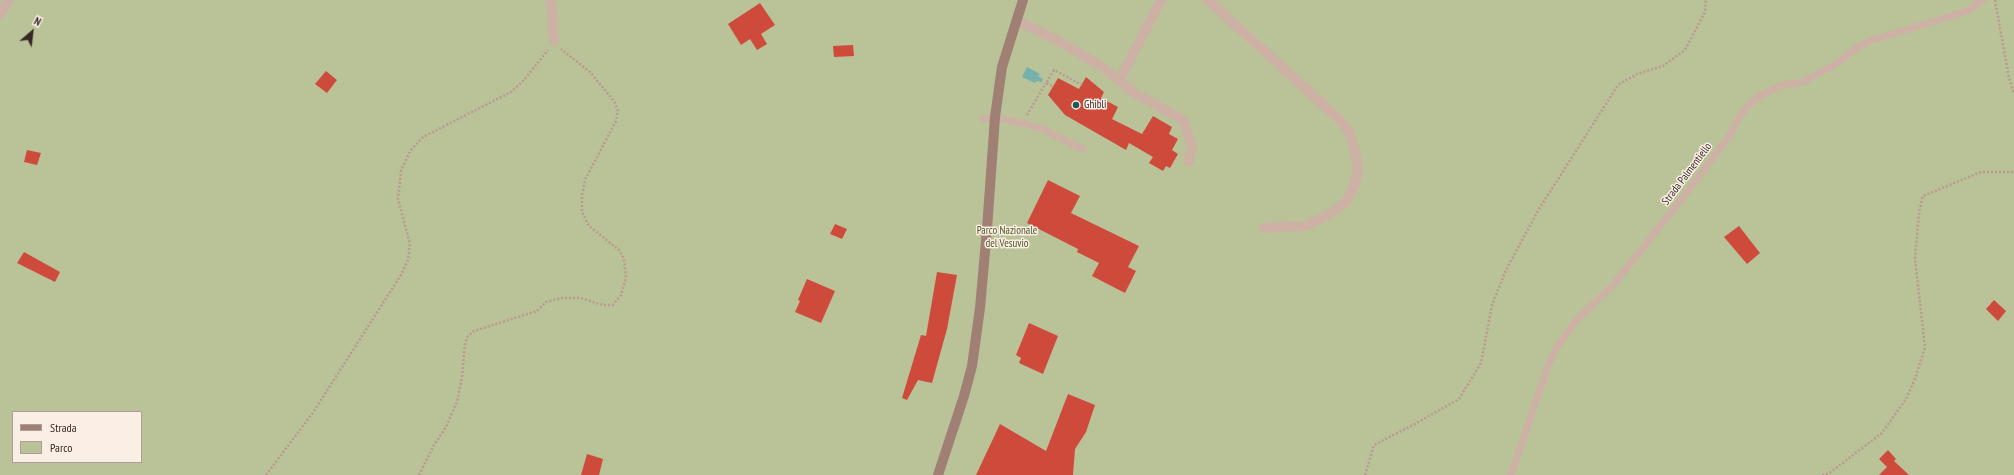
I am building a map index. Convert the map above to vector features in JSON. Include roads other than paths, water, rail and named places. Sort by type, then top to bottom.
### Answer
[{"type":"street","points":[[0,14],[9,0]]},
{"type":"street","points":[[551,0],[554,41]]},
{"type":"street","points":[[938,475],[964,396],[972,366],[980,308],[995,117],[1002,67],[1023,0]]},
{"type":"street","points":[[1119,81],[1161,0]]},
{"type":"street","points":[[1208,0],[1339,119],[1349,132],[1355,151],[1358,170],[1354,186],[1346,202],[1328,215],[1305,226],[1264,228]]},
{"type":"street","points":[[1016,20],[1059,41],[1104,68],[1132,92],[1183,120],[1192,146],[1189,161]]},
{"type":"lane","name":"Strada Palmentiello","points":[[1511,475],[1548,366],[1557,347],[1575,322],[1615,283],[1728,138],[1741,114],[1750,104],[1758,97],[1783,85],[1803,82],[1836,64],[1856,48],[1873,40],[1967,11],[1983,0]]},
{"type":"lane","points":[[984,119],[995,117],[1022,123],[1043,130],[1084,149]]},
{"type":"water","points":[[1027,67],[1040,74],[1038,76],[1043,79],[1042,82],[1037,81],[1035,83],[1022,77]]},
{"type":"place","name":"Ghibli","points":[[1076,105]]},
{"type":"park label","name":"Parco Nazionale del Vesuvio","points":[[1007,237]]}]
